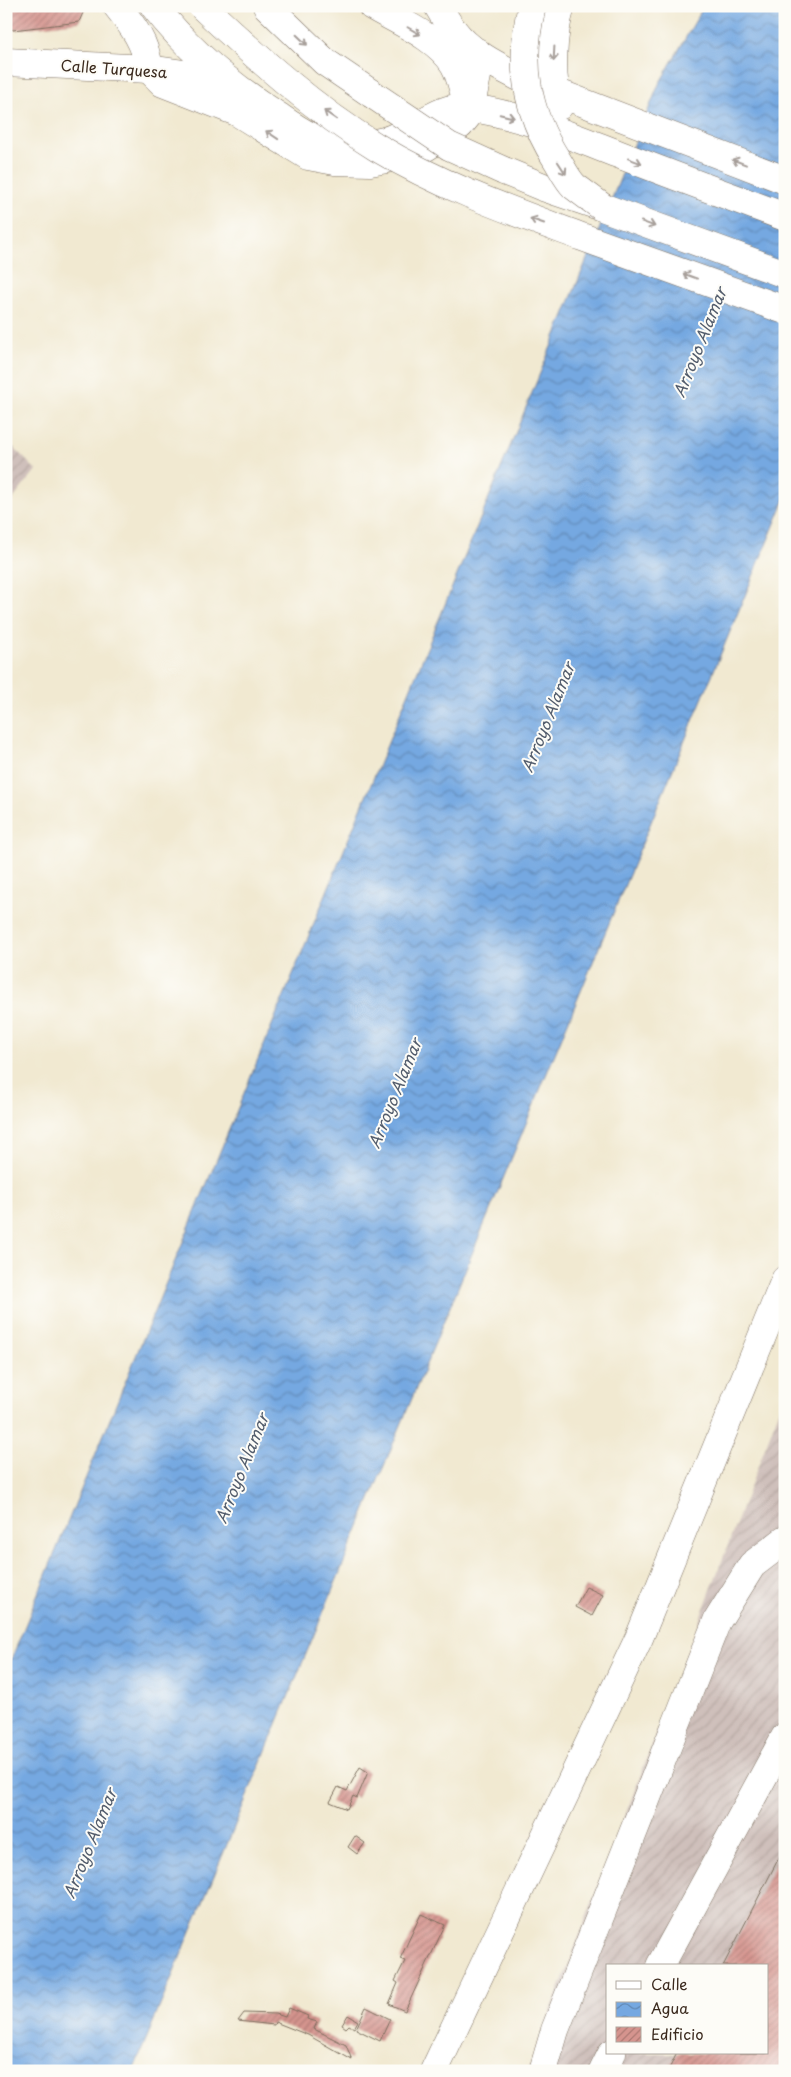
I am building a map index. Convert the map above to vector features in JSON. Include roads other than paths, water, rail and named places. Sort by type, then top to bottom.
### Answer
[{"type":"main road","points":[[117,6],[142,42],[148,54],[149,69],[163,84],[237,112],[308,156],[335,162],[370,162],[403,156],[426,147],[460,125],[469,114],[477,76],[477,52]]},
{"type":"main road","points":[[154,6],[199,57],[221,76],[310,136],[341,143],[361,144],[384,141],[412,130],[450,108],[470,108],[510,116],[584,141],[785,217]]},
{"type":"main road","points":[[202,6],[255,56],[324,111],[377,148],[428,176],[520,215],[785,310]]},
{"type":"main road","points":[[267,6],[325,62],[449,146],[543,187],[785,274]]},
{"type":"main road","points":[[372,6],[430,40],[441,49],[454,63],[459,73],[470,108]]},
{"type":"main road","points":[[438,6],[453,30],[477,52],[519,77],[785,180]]},
{"type":"main road","points":[[532,6],[525,42],[525,68],[529,100],[543,139],[573,185],[602,207]]},
{"type":"main road","points":[[561,6],[556,30],[554,91],[562,117],[584,141]]},
{"type":"main road","name":"Calle Turquesa","points":[[6,62],[149,69],[190,75],[221,76]]},
{"type":"main road","points":[[434,2071],[639,1638],[785,1280]]},
{"type":"main road","points":[[543,2071],[554,2030],[717,1621],[752,1565],[785,1540]]},
{"type":"main road","points":[[661,1964],[785,1737]]},
{"type":"main road","points":[[603,2071],[612,2054]]},
{"type":"water","name":"Arroyo Alamar","points":[[704,6],[785,6],[785,499],[133,2071],[6,2071],[6,1672],[659,84]]}]
